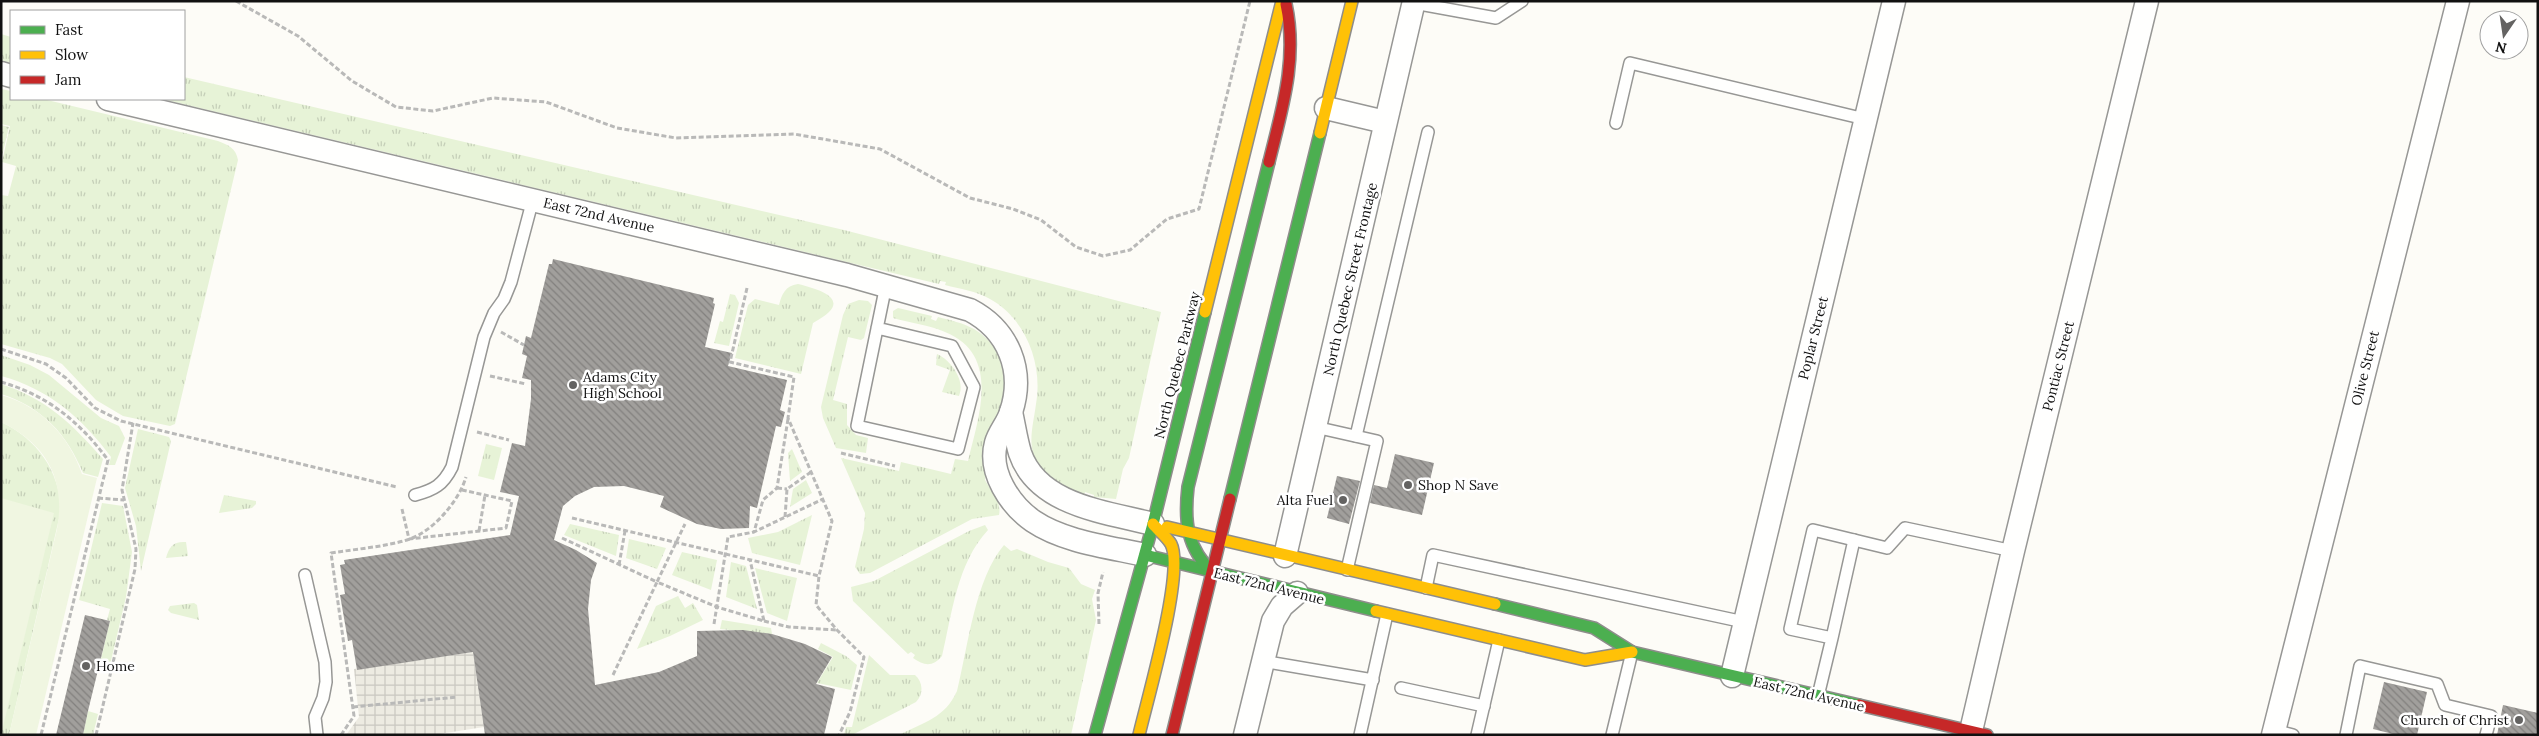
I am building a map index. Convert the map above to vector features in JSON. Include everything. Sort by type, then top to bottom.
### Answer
[{"type":"main road","name":"North Quebec Parkway","points":[[1095,735],[1153,524],[1283,1]]},
{"type":"main road","points":[[1213,573],[1193,552],[1185,508],[1188,487],[1288,85],[1292,57],[1292,39],[1283,1]]},
{"type":"main road","points":[[1172,735],[1352,1]]},
{"type":"main road","points":[[1139,735],[1169,604],[1175,563],[1171,544],[1153,524]]},
{"type":"main road","name":"East 72nd Avenue","points":[[1153,524],[1594,628],[1632,652],[1979,733]]},
{"type":"main road","name":"East 72nd Avenue","points":[[1145,555],[1213,573],[1585,660],[1632,652]]},
{"type":"street","name":"Poplar Street","points":[[1732,676],[1894,1]]},
{"type":"street","name":"Pontiac Street","points":[[1979,733],[2013,551],[2147,1]]},
{"type":"street","name":"Olive Street","points":[[2280,733],[2458,1]]},
{"type":"street","name":"North Quebec Street Frontage","points":[[1285,556],[1414,2]]},
{"type":"street","name":"East 72nd Avenue","points":[[112,100],[886,285],[970,310],[985,318],[996,328],[1004,338],[1013,359],[1015,382],[1011,412],[996,443],[994,462],[999,480],[1019,509],[1033,522],[1059,534],[1145,555]]},
{"type":"street","points":[[1326,108],[1386,122]]},
{"type":"street","name":"East 72nd Avenue","points":[[1011,412],[1020,453],[1037,480],[1050,492],[1070,502],[1153,524]]},
{"type":"street","points":[[1244,735],[1273,621],[1282,606],[1297,593]]},
{"type":"lane","points":[[1414,2],[1496,18],[1522,1]]},
{"type":"lane","points":[[1616,123],[1630,63],[1865,119]]},
{"type":"lane","points":[[1356,436],[1428,132]]},
{"type":"lane","points":[[416,494],[434,489],[446,479],[452,468],[484,337],[494,313],[504,299],[511,282],[533,200]]},
{"type":"lane","points":[[878,328],[952,346],[974,387],[958,449],[857,426],[886,285]]},
{"type":"lane","points":[[1315,427],[1377,442],[1348,570]]},
{"type":"lane","points":[[1832,638],[1790,629],[1813,530],[1887,548],[1905,528],[2013,551]]},
{"type":"lane","points":[[1818,696],[1854,540]]},
{"type":"lane","points":[[1426,588],[1432,555],[1744,622]]},
{"type":"lane","points":[[305,575],[325,662],[325,690],[315,717],[316,735]]},
{"type":"lane","points":[[1360,735],[1388,614]]},
{"type":"lane","points":[[1477,735],[1499,640]]},
{"type":"lane","points":[[1612,735],[1632,652]]},
{"type":"lane","points":[[1262,660],[1373,680]]},
{"type":"lane","points":[[2346,735],[2360,666],[2437,684],[2445,705],[2491,716],[2486,735]]},
{"type":"lane","points":[[1401,688],[1484,706]]},
{"type":"path","points":[[236,1],[298,36],[352,81],[396,107],[433,111],[493,98],[546,102],[617,128],[676,138],[794,134],[880,149],[970,198],[1013,209],[1041,220],[1076,247],[1103,256],[1130,250],[1167,219],[1199,209],[1250,1]]},
{"type":"path","points":[[747,288],[730,362],[794,377],[777,488],[763,500],[754,532]]},
{"type":"path","points":[[500,332],[524,344]]},
{"type":"path","points":[[1,349],[46,364],[66,378],[95,408],[121,421],[397,486]]},
{"type":"path","points":[[490,376],[526,384]]},
{"type":"path","points":[[1,382],[20,388],[64,412],[96,444],[108,460],[41,735]]},
{"type":"path","points":[[788,418],[832,521],[816,605],[837,630],[864,657],[850,712],[839,735]]},
{"type":"path","points":[[96,735],[135,569],[136,549],[122,490],[124,464],[133,424]]},
{"type":"path","points":[[477,432],[509,440]]},
{"type":"path","points":[[842,453],[895,466]]},
{"type":"path","points":[[777,488],[787,489],[811,472]]},
{"type":"path","points":[[785,517],[787,489]]},
{"type":"path","points":[[402,509],[409,539],[506,528],[512,501],[462,490]]},
{"type":"path","points":[[479,531],[485,495]]},
{"type":"path","points":[[98,498],[124,500]]},
{"type":"path","points":[[714,624],[728,537],[754,532],[823,499]]},
{"type":"path","points":[[572,518],[820,576]]},
{"type":"path","points":[[613,675],[685,524]]},
{"type":"path","points":[[619,565],[625,531]]},
{"type":"path","points":[[562,538],[717,608],[798,628],[837,630]]},
{"type":"path","points":[[750,560],[764,621]]},
{"type":"path","points":[[1100,586],[1103,572]]},
{"type":"path","points":[[353,707],[457,696]]},
{"type":"green space","points":[[1,34],[10,37],[10,63],[1,60]]},
{"type":"green space","points":[[185,77],[844,230],[1161,312],[1129,458],[1123,469],[1116,499],[1094,497],[1094,495],[1085,492],[1084,495],[1065,488],[1043,473],[1035,459],[1032,444],[1032,429],[1038,389],[1037,374],[1034,358],[1022,330],[1003,308],[985,296],[945,285],[946,282],[940,281],[939,284],[166,100],[185,100]]},
{"type":"green space","points":[[1,89],[10,91],[10,100],[47,100],[218,141],[228,146],[235,153],[238,160],[175,424],[170,426],[123,416],[96,400],[62,364],[50,358],[1,344],[1,195],[8,196],[16,166],[2,162],[10,126],[1,124]]},
{"type":"green space","points":[[1,125],[9,127],[1,160]]},
{"type":"green space","points":[[798,284],[826,294],[833,303],[832,309],[825,316],[813,323],[801,374],[735,358],[748,305],[755,299],[779,305],[785,291]]},
{"type":"green space","points":[[730,294],[735,295],[739,303],[729,346],[714,343],[720,321],[723,322]]},
{"type":"green space","points":[[859,300],[868,301],[872,305],[864,338],[861,340],[848,337],[833,400],[847,404],[847,425],[856,435],[868,438],[866,453],[836,448],[823,418],[821,407],[843,315],[848,304]]},
{"type":"green space","points":[[898,308],[932,316],[931,319],[936,321],[938,317],[961,323],[974,329],[990,343],[1000,360],[1004,379],[1004,399],[996,442],[985,480],[993,492],[1000,510],[999,515],[972,519],[870,573],[860,574],[855,567],[864,529],[865,513],[841,458],[899,471],[901,462],[951,474],[955,459],[968,461],[980,407],[982,389],[980,372],[974,356],[963,342],[945,332],[893,318],[893,311]]},
{"type":"green space","points":[[937,354],[947,361],[956,372],[961,390],[959,396],[942,392],[950,370],[936,365]]},
{"type":"green space","points":[[1,355],[30,365],[49,375],[101,418],[119,426],[125,438],[115,465],[109,465],[111,457],[100,443],[63,407],[34,389],[1,376]]},
{"type":"green space","points":[[1,384],[32,397],[58,414],[69,424],[103,459],[98,477],[83,473],[77,459],[61,434],[41,414],[29,406],[1,394]]},
{"type":"green space","points":[[1,395],[29,407],[52,424],[69,447],[82,474],[97,478],[36,735],[9,735],[57,529],[59,495],[50,465],[41,453],[30,441],[1,422]]},
{"type":"green space","points":[[1,422],[25,437],[44,457],[56,482],[61,510],[9,735],[1,735]]},
{"type":"green space","points":[[138,429],[169,437],[171,441],[141,571],[136,526],[125,488]]},
{"type":"green space","points":[[486,444],[502,448],[494,480],[478,476]]},
{"type":"green space","points":[[792,449],[802,472],[790,481],[788,453]]},
{"type":"green space","points":[[806,480],[812,493],[790,507],[793,489]]},
{"type":"green space","points":[[224,495],[256,501],[256,504],[252,508],[219,513]]},
{"type":"green space","points":[[1,498],[54,513],[1,735]]},
{"type":"green space","points":[[102,503],[123,506],[132,552],[126,597],[110,665],[100,663],[110,621],[107,620],[110,609],[79,600]]},
{"type":"green space","points":[[812,515],[800,565],[752,553],[748,538],[778,532]]},
{"type":"green space","points":[[570,524],[619,535],[616,556],[564,535]]},
{"type":"green space","points":[[985,525],[988,530],[978,543],[962,573],[942,656],[939,660],[932,664],[925,664],[913,658],[915,655],[911,652],[908,654],[853,601],[851,587],[874,581],[969,531]]},
{"type":"green space","points":[[629,539],[666,548],[657,569],[626,558]]},
{"type":"green space","points":[[178,542],[186,542],[188,556],[166,558],[173,545]]},
{"type":"green space","points":[[1004,545],[1011,551],[1017,549],[1048,562],[1069,568],[1081,584],[1095,590],[1092,599],[1096,620],[1071,735],[899,735],[940,713],[952,700],[957,691],[979,595],[994,559]]},
{"type":"green space","points":[[682,552],[717,560],[711,590],[672,575]]},
{"type":"green space","points":[[731,562],[746,566],[757,609],[726,597]]},
{"type":"green space","points":[[755,568],[797,578],[787,621],[767,613]]},
{"type":"green space","points":[[678,596],[685,608],[693,603],[703,620],[637,649],[656,606]]},
{"type":"green space","points":[[194,603],[197,605],[199,620],[171,613],[168,610],[170,606]]},
{"type":"green space","points":[[722,620],[771,628],[772,634],[720,629]]},
{"type":"green space","points":[[821,643],[846,656],[857,665],[851,690],[817,683],[833,657],[818,649]]},
{"type":"green space","points":[[869,655],[890,675],[915,675],[922,688],[919,699],[852,735],[844,735],[846,727],[852,727]]},
{"type":"green space","points":[[88,711],[98,714],[93,735],[83,735]]},
{"type":"shaded area","points":[[473,652],[484,727],[433,735],[346,735],[359,717],[354,669]]},
{"type":"building","points":[[553,259],[714,298],[713,303],[715,304],[705,347],[732,353],[728,366],[787,380],[780,410],[785,412],[781,427],[776,426],[757,508],[750,506],[749,528],[721,529],[697,524],[660,507],[664,496],[624,486],[594,487],[575,496],[563,506],[554,540],[576,550],[597,563],[591,580],[588,609],[595,685],[659,672],[697,656],[697,631],[743,630],[772,634],[805,644],[832,657],[816,684],[835,689],[824,735],[485,735],[473,652],[357,670],[352,640],[348,641],[340,595],[345,594],[340,565],[345,564],[344,560],[510,535],[519,496],[500,492],[512,443],[525,446],[531,399],[531,380],[522,378],[527,356],[522,354],[526,336],[531,338],[549,264],[552,264]]},
{"type":"building","name":"Shop N Save","points":[[1395,454],[1434,463],[1422,515],[1370,503],[1374,485],[1387,488]]},
{"type":"building","name":"Alta Fuel","points":[[1337,476],[1360,481],[1349,524],[1327,518]]},
{"type":"building","name":"Home","points":[[85,615],[110,621],[83,735],[56,735]]},
{"type":"building","points":[[2384,682],[2427,692],[2417,735],[2397,735],[2373,729]]},
{"type":"building","name":"Church of Christ","points":[[2503,705],[2538,713],[2536,735],[2497,735]]},
{"type":"traffic: fast","points":[[1230,499],[1320,133]]},
{"type":"traffic: fast","points":[[1213,573],[1204,564],[1189,534],[1187,523],[1188,487],[1269,162]]},
{"type":"traffic: fast","points":[[1095,735],[1153,524],[1205,312]]},
{"type":"traffic: fast","points":[[1145,555],[1376,611]]},
{"type":"traffic: fast","points":[[1495,604],[1594,628],[1632,652],[1859,705]]},
{"type":"traffic: slow","points":[[1205,312],[1282,1]]},
{"type":"traffic: slow","points":[[1320,133],[1352,1]]},
{"type":"traffic: slow","points":[[1139,735],[1163,636],[1173,580],[1174,559],[1171,544],[1153,524]]},
{"type":"traffic: slow","points":[[1167,527],[1495,604]]},
{"type":"traffic: slow","points":[[1376,611],[1585,660],[1632,652]]},
{"type":"traffic: jam","points":[[1269,162],[1287,84],[1290,44],[1286,4]]},
{"type":"traffic: jam","points":[[1172,735],[1230,499]]},
{"type":"traffic: jam","points":[[1859,705],[1987,735]]},
{"type":"place","name":"Adams City High School","points":[[573,385]]},
{"type":"place","name":"Shop N Save","points":[[1408,485]]},
{"type":"place","name":"Alta Fuel","points":[[1343,500]]},
{"type":"place","name":"Home","points":[[86,666]]},
{"type":"place","name":"Church of Christ","points":[[2519,720]]}]
